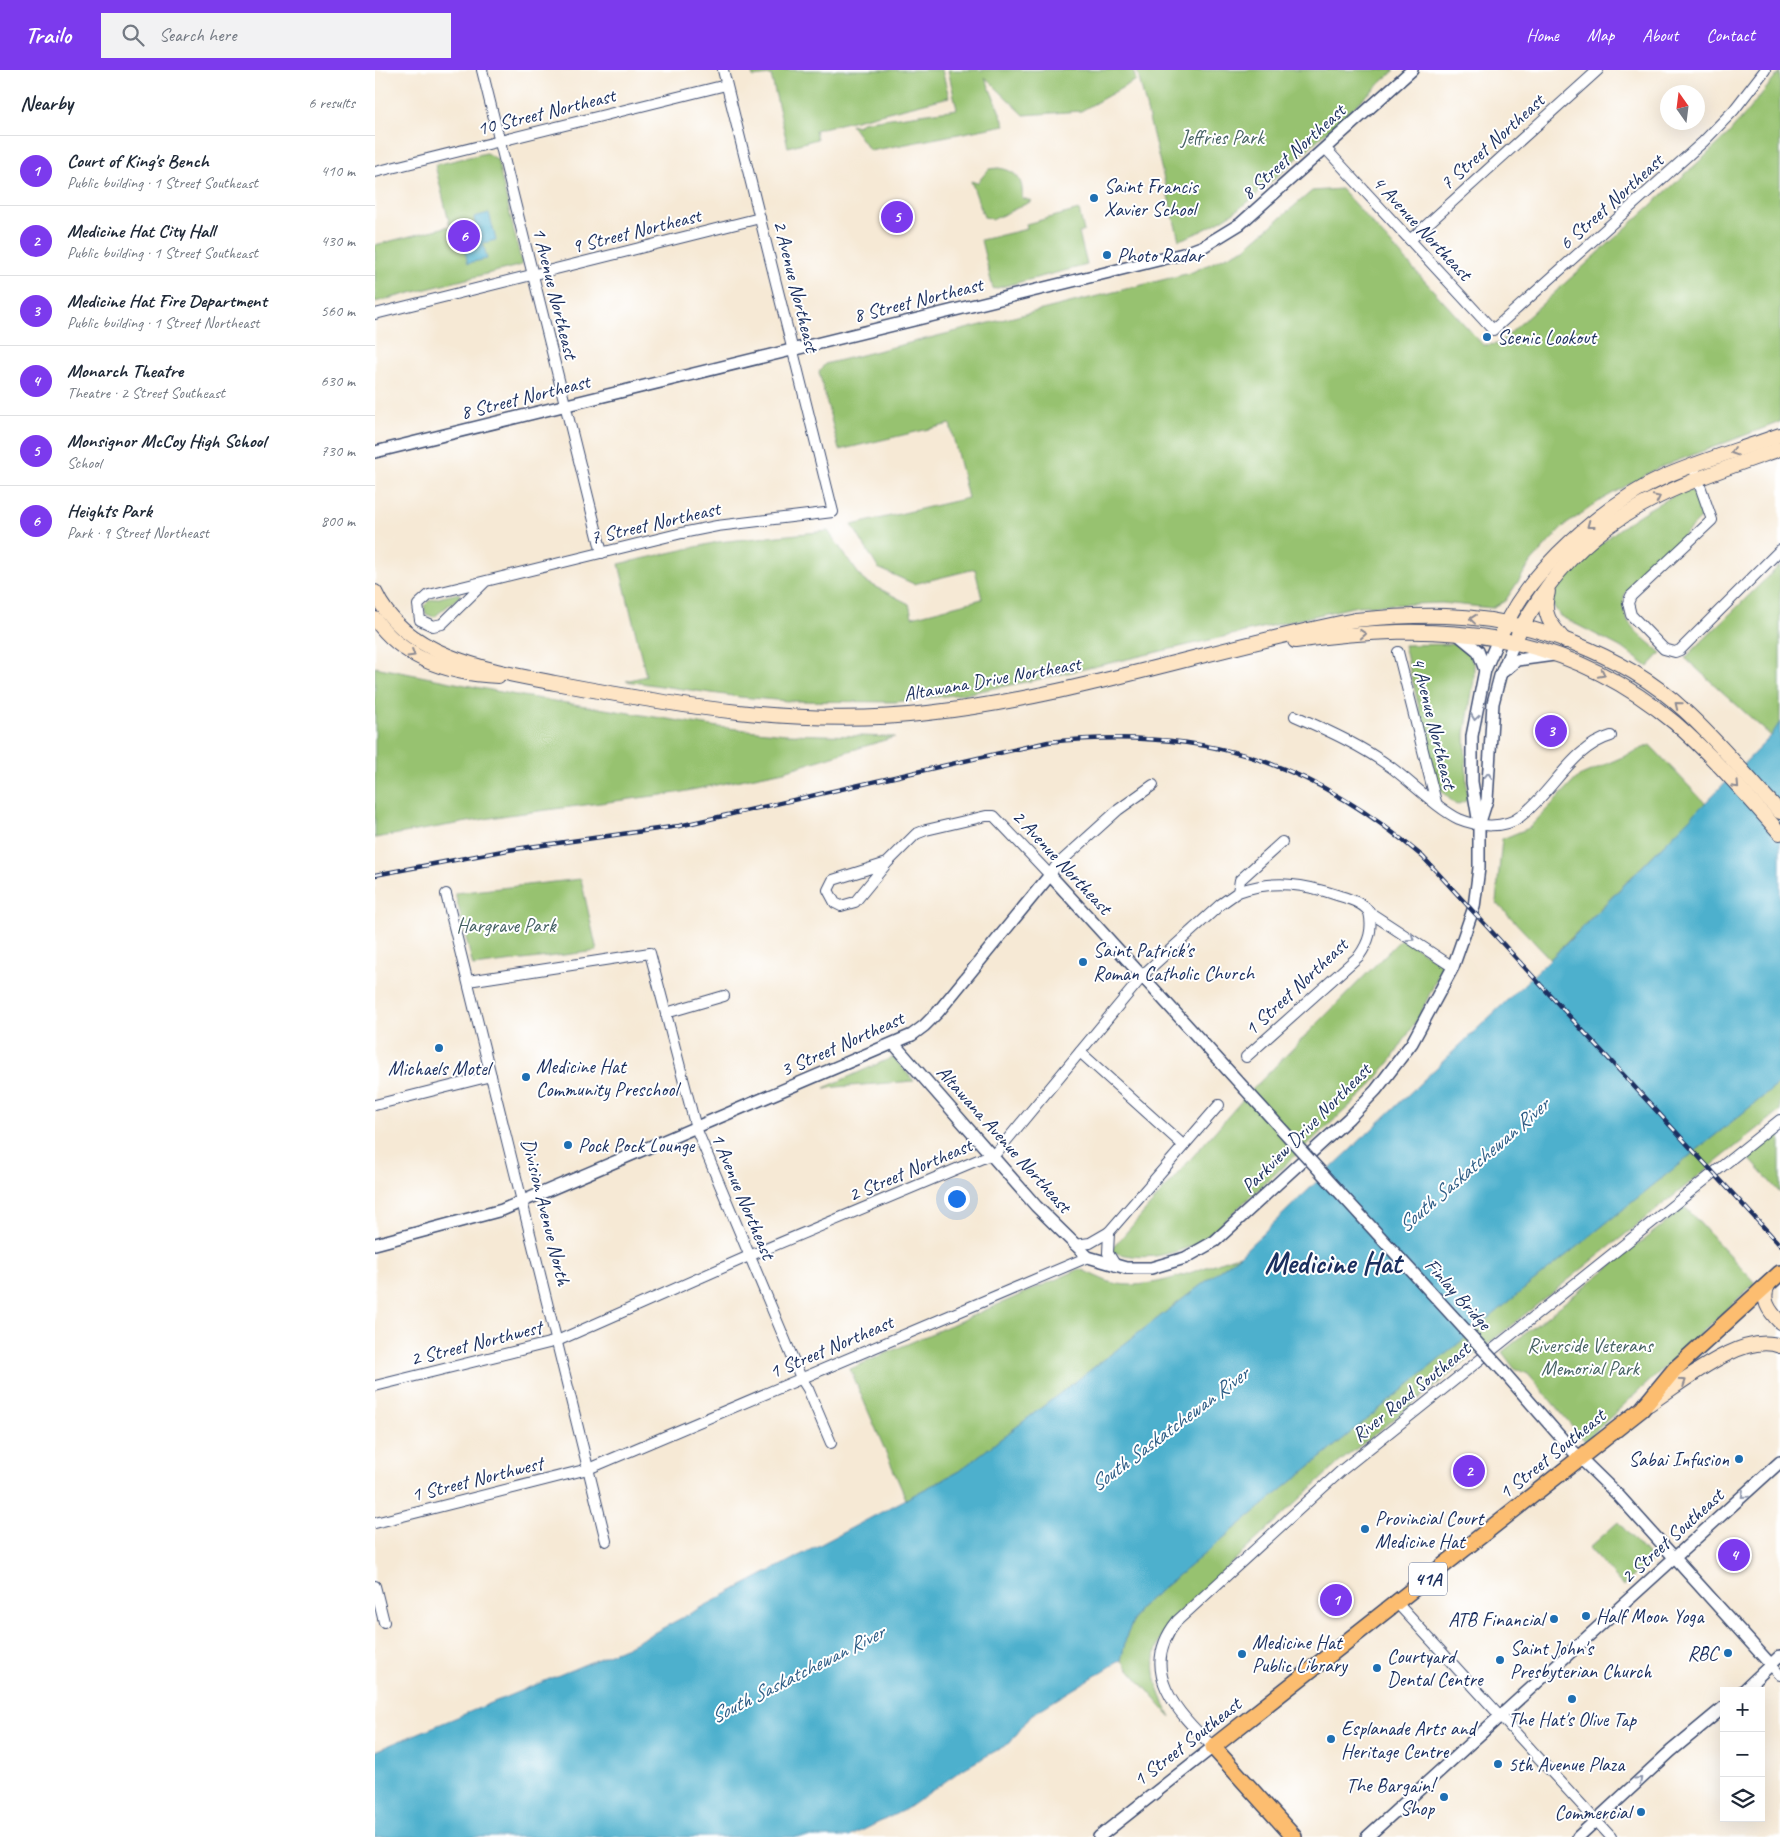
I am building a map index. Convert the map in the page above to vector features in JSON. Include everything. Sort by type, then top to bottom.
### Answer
[{"type":"main road","name":"Parkview Drive Northeast","points":[[1515,641],[1521,626],[1551,581],[1577,550],[1601,530],[1695,472],[1780,435]]},
{"type":"main road","name":"Parkview Drive Northeast","points":[[1499,637],[1506,623],[1560,551],[1587,527],[1620,503],[1664,477],[1695,472],[1780,449]]},
{"type":"main road","points":[[1551,581],[1544,603],[1545,615],[1565,642]]},
{"type":"main road","points":[[375,592],[380,618]]},
{"type":"main road","name":"Altawana Drive Northeast","points":[[380,618],[397,644],[433,664],[471,674],[521,676],[616,694],[720,709],[811,717],[893,716],[962,709],[1038,694],[1230,650],[1314,628],[1355,620],[1402,616],[1447,616],[1506,623],[1521,626],[1618,663],[1652,684],[1684,710],[1708,744],[1780,832]]},
{"type":"main road","name":"Altawana Drive Northeast","points":[[1230,650],[1356,635],[1454,632],[1499,637],[1515,641],[1558,654],[1584,665],[1642,698],[1708,744],[1780,812]]},
{"type":"main road","points":[[1775,1278],[1765,1291],[1765,1301],[1780,1322]]},
{"type":"main road","name":"1 Street Southeast","points":[[1213,1747],[1642,1409],[1675,1368],[1775,1278]]},
{"type":"main road","points":[[1642,1409],[1729,1352],[1759,1343],[1780,1346]]},
{"type":"main road","points":[[1213,1747],[1295,1837]]},
{"type":"street","name":"1 Avenue Northeast","points":[[482,70],[602,553]]},
{"type":"street","name":"2 Avenue Northeast","points":[[723,70],[833,512]]},
{"type":"street","name":"8 Street Northeast","points":[[375,452],[566,407],[1183,254],[1205,246],[1240,224],[1412,70]]},
{"type":"street","name":"7 Street Northeast","points":[[1410,240],[1598,70]]},
{"type":"street","name":"6 Street Northeast","points":[[1493,330],[1703,142],[1734,110],[1765,70]]},
{"type":"street","name":"10 Street Northeast","points":[[375,172],[726,85]]},
{"type":"street","name":"4 Avenue Northeast","points":[[1325,149],[1493,330]]},
{"type":"street","name":"9 Street Northeast","points":[[375,314],[759,218]]},
{"type":"street","points":[[1695,472],[1712,520],[1631,596],[1628,603],[1631,615],[1665,649],[1670,652],[1680,650],[1780,550]]},
{"type":"street","name":"7 Street Northeast","points":[[486,581],[442,624],[433,626],[420,620],[418,605],[424,597],[486,581],[717,526],[833,512]]},
{"type":"street","points":[[1454,632],[1478,651],[1485,670]]},
{"type":"street","name":"Parkview Drive Northeast","points":[[1088,1257],[1116,1266],[1138,1269],[1166,1265],[1201,1250],[1236,1224],[1349,1118],[1376,1090],[1412,1043],[1453,967],[1475,899],[1479,868],[1479,824],[1472,782],[1472,736],[1485,670],[1499,637]]},
{"type":"street","name":"Parkview Drive Northeast","points":[[1479,824],[1487,800],[1489,734],[1493,703],[1500,676],[1515,641]]},
{"type":"street","name":"4 Avenue Northeast","points":[[1398,652],[1436,802]]},
{"type":"street","points":[[1500,676],[1508,666],[1517,660],[1558,654]]},
{"type":"street","name":"4 Avenue Northeast","points":[[1295,716],[1347,739],[1391,768],[1459,819],[1479,824]]},
{"type":"street","points":[[1479,824],[1502,826],[1522,816],[1587,749],[1603,738],[1611,736]]},
{"type":"street","name":"3 Street Northeast","points":[[375,1244],[485,1215],[522,1202],[894,1044],[924,1026],[1056,866],[1118,810],[1153,785]]},
{"type":"street","name":"2 Avenue Northeast","points":[[887,863],[916,834],[926,830],[994,816],[1244,1088]]},
{"type":"street","name":"2 Street Northeast","points":[[557,1341],[749,1256],[991,1155],[1000,1148],[1142,977],[1221,904],[1238,892],[1240,880],[1282,842]]},
{"type":"street","points":[[887,863],[855,902],[841,906],[831,897],[828,890],[833,880],[887,863]]},
{"type":"street","points":[[1238,892],[1273,884],[1299,885],[1355,902],[1453,967]]},
{"type":"street","name":"Division Avenue North","points":[[446,894],[606,1541]]},
{"type":"street","name":"1 Street Northeast","points":[[1246,1057],[1359,956],[1369,939],[1371,921],[1369,912]]},
{"type":"street","name":"1 Avenue Northeast","points":[[468,981],[650,953],[696,1128],[801,1378],[808,1388],[831,1443]]},
{"type":"street","points":[[666,1013],[724,996]]},
{"type":"street","name":"Altawana Avenue Northeast","points":[[894,1044],[991,1155],[1088,1257]]},
{"type":"street","points":[[1080,1052],[1183,1145]]},
{"type":"street","points":[[375,1105],[491,1076]]},
{"type":"street","name":"Finlay Bridge","points":[[1244,1088],[1771,1664]]},
{"type":"street","points":[[1075,1245],[1090,1243],[1109,1232],[1219,1105]]},
{"type":"street","name":"River Road Southeast","points":[[1213,1747],[1188,1722],[1168,1695],[1163,1683],[1160,1659],[1169,1631],[1177,1621],[1342,1470],[1780,1120]]},
{"type":"street","points":[[1109,1232],[1108,1253],[1116,1266]]},
{"type":"street","name":"1 Street Northeast","points":[[588,1469],[1088,1257]]},
{"type":"street","name":"2 Street Northwest","points":[[375,1386],[557,1341]]},
{"type":"street","name":"2 Street Southeast","points":[[1367,1837],[1499,1715],[1780,1462]]},
{"type":"street","name":"1 Street Northwest","points":[[375,1523],[588,1469]]},
{"type":"street","points":[[375,1586],[384,1622]]},
{"type":"street","points":[[1397,1603],[1611,1837]]},
{"type":"street","points":[[1747,1687],[1780,1656]]},
{"type":"street","points":[[1771,1664],[1780,1675]]},
{"type":"street","points":[[1578,1837],[1720,1711]]},
{"type":"street","name":"1 Street Southeast","points":[[1099,1837],[1213,1747]]},
{"type":"green space","points":[[751,70],[942,70],[949,97],[815,130],[817,139],[788,147],[771,75],[753,77]]},
{"type":"green space","points":[[948,70],[1133,70],[1136,80],[1081,111],[1024,115],[985,77],[1005,125],[870,151],[850,124],[858,126],[862,122],[957,109]]},
{"type":"green space","name":"Jeffries Park","points":[[1137,70],[1395,70],[1251,200],[1216,223],[1179,240]]},
{"type":"green space","points":[[1780,72],[1780,422],[1658,468],[1601,500],[1564,526],[1532,561],[1505,601],[1492,608],[1442,603],[1357,606],[1045,678],[970,693],[895,702],[788,701],[740,697],[626,681],[646,676],[619,564],[718,542],[828,531],[863,580],[909,604],[912,617],[982,599],[975,569],[914,584],[878,568],[852,525],[968,498],[950,424],[839,450],[819,372],[825,364],[1190,273],[1245,248],[1312,191],[1341,189],[1483,345],[1498,344],[1725,138]]},
{"type":"green space","points":[[486,153],[497,159],[522,265],[375,302],[375,245],[450,226],[435,165]]},
{"type":"green space","points":[[998,168],[1014,174],[1022,186],[1022,198],[1032,201],[994,219],[984,217],[971,181],[977,183],[989,169]]},
{"type":"green space","points":[[1079,210],[1084,231],[1079,233],[1087,265],[993,289],[981,240],[1027,229],[1026,224]]},
{"type":"green space","points":[[1686,490],[1692,491],[1698,501],[1700,509],[1699,520],[1625,594],[1623,604],[1628,620],[1639,634],[1661,653],[1648,667],[1624,649],[1560,616],[1551,602],[1564,579],[1614,533],[1640,514]]},
{"type":"green space","points":[[1780,565],[1780,722],[1771,736],[1685,658]]},
{"type":"green space","points":[[459,593],[460,596],[434,617],[426,614],[424,606],[430,600]]},
{"type":"green space","points":[[1460,644],[1466,649],[1474,665],[1474,680],[1465,734],[1467,795],[1466,801],[1456,805],[1438,788],[1404,645]]},
{"type":"green space","points":[[375,667],[516,695],[718,727],[786,734],[895,737],[784,771],[677,793],[508,815],[375,838]]},
{"type":"green space","points":[[1650,745],[1705,803],[1550,959],[1496,902],[1502,839],[1529,828],[1579,776]]},
{"type":"green space","name":"Hargrave Park","points":[[581,879],[597,951],[473,966],[455,893]]},
{"type":"green space","points":[[1402,938],[1443,965],[1419,1017],[1392,1059],[1367,1090],[1201,1242],[1178,1251],[1156,1256],[1134,1256],[1110,1251],[1245,1097]]},
{"type":"green space","points":[[893,1057],[914,1081],[824,1088]]},
{"type":"green space","points":[[1780,1083],[1780,1111],[1336,1465],[1174,1617],[1165,1630],[1155,1654],[1156,1678],[1159,1690],[1171,1717],[1121,1660],[1127,1634],[1139,1608],[1523,1290]]},
{"type":"green space","points":[[1780,1129],[1780,1193],[1747,1156]]},
{"type":"green space","name":"Riverside Veterans Memorial Park","points":[[1685,1207],[1755,1283],[1585,1441],[1528,1374],[1514,1368],[1502,1352]]},
{"type":"green space","points":[[1240,1255],[959,1471],[906,1499],[850,1369],[1080,1269],[1109,1282],[1124,1285],[1141,1285],[1175,1278]]},
{"type":"green space","points":[[1618,1522],[1652,1560],[1623,1586],[1589,1548]]},
{"type":"water","points":[[489,213],[496,240],[483,243],[487,259],[468,263],[459,229],[475,225],[474,217]]},
{"type":"water","name":"South Saskatchewan River","points":[[1780,722],[1780,1083],[1523,1290],[1139,1608],[1127,1634],[1121,1660],[1031,1715],[1010,1743],[963,1769],[906,1809],[849,1837],[375,1837],[375,1751],[627,1647],[959,1471],[1240,1255],[1566,944],[1771,736]]},
{"type":"railway","points":[[375,875],[508,850],[679,826],[1048,742],[1103,738],[1154,739],[1203,745],[1249,756],[1294,773],[1337,795],[1380,823],[1423,857],[1780,1245]]},
{"type":"place","name":"Saint Francis Xavier School","points":[[1094,198]]},
{"type":"place","name":"Monsignor McCoy High School","points":[[897,217]]},
{"type":"place","name":"Heights Park","points":[[464,236]]},
{"type":"place","name":"Photo Radar","points":[[1107,255]]},
{"type":"place","name":"Scenic Lookout","points":[[1487,337]]},
{"type":"place","name":"Medicine Hat Fire Department","points":[[1551,731]]},
{"type":"place","name":"Saint Patrick's Roman Catholic Church","points":[[1083,962]]},
{"type":"place","name":"Michaels Motel","points":[[439,1048]]},
{"type":"place","name":"Medicine Hat Community Preschool","points":[[526,1077]]},
{"type":"place","name":"Pock Pock Lounge","points":[[568,1145]]},
{"type":"place","name":"Sabai Infusion","points":[[1739,1459]]},
{"type":"place","name":"Medicine Hat City Hall","points":[[1469,1471]]},
{"type":"place","name":"Provincial Court Medicine Hat","points":[[1365,1529]]},
{"type":"place","name":"Monarch Theatre","points":[[1734,1555]]},
{"type":"place","name":"Court of King's Bench","points":[[1336,1600]]},
{"type":"place","name":"Half Moon Yoga","points":[[1586,1616]]},
{"type":"place","name":"ATB Financial","points":[[1554,1619]]},
{"type":"place","name":"RBC","points":[[1728,1653]]},
{"type":"place","name":"Medicine Hat Public Library","points":[[1242,1654]]},
{"type":"place","name":"Saint John's Presbyterian Church","points":[[1500,1660]]},
{"type":"place","name":"Courtyard Dental Centre","points":[[1377,1668]]},
{"type":"place","name":"The Hat's Olive Tap","points":[[1572,1699]]},
{"type":"place","name":"Esplanade Arts and Heritage Centre","points":[[1331,1739]]},
{"type":"place","name":"5th Avenue Plaza","points":[[1498,1764]]},
{"type":"place","name":"The Bargain! Shop","points":[[1444,1797]]},
{"type":"place","name":"Commercial","points":[[1641,1812]]},
{"type":"district","name":"Medicine Hat","points":[[1333,1263]]}]
